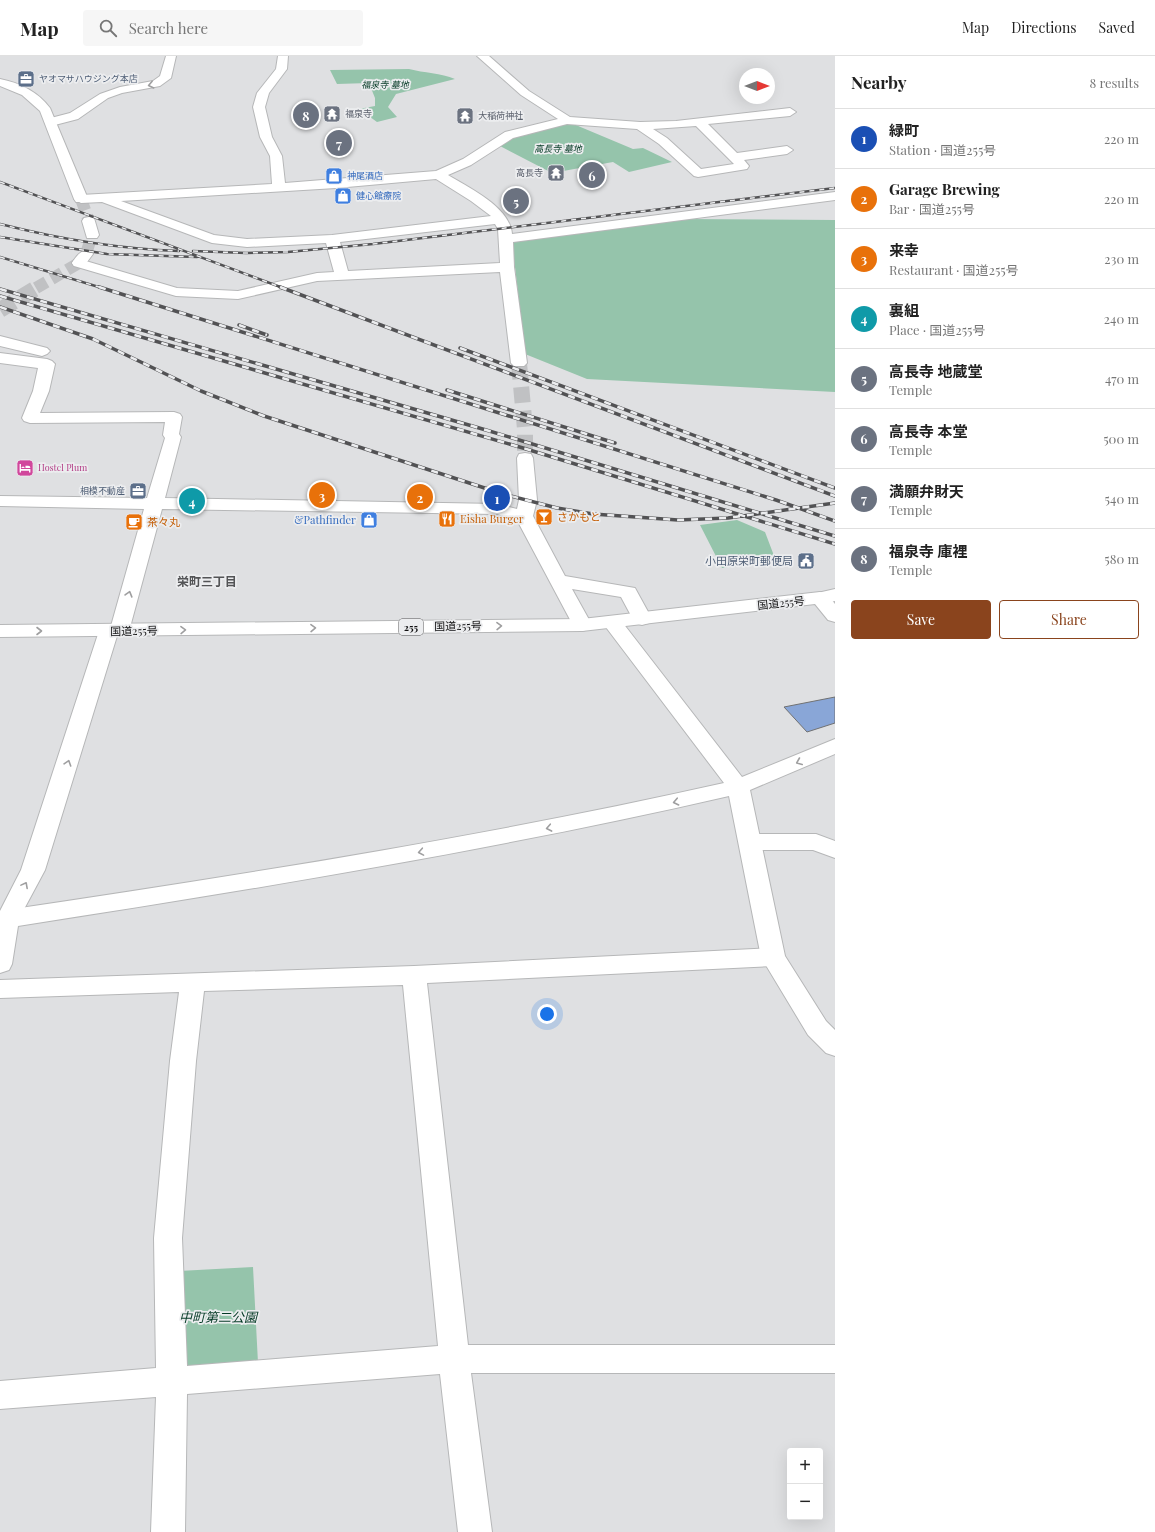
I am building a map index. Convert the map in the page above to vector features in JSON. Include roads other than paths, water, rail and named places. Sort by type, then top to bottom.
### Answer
[{"type":"main road","points":[[51,122],[74,116],[104,96],[120,90],[156,84],[165,78],[171,56]]},
{"type":"main road","points":[[279,187],[276,155],[266,138],[258,108],[260,96],[282,67],[284,61],[283,56]]},
{"type":"main road","points":[[482,56],[498,67],[524,92],[555,110],[567,120]]},
{"type":"main road","points":[[0,82],[17,88],[39,100],[46,110],[73,182],[81,199],[279,187],[438,175],[467,162],[509,135],[567,120],[640,126],[699,122],[790,112]]},
{"type":"main road","points":[[640,126],[663,141],[698,173],[743,166],[699,122]]},
{"type":"main road","points":[[735,157],[787,150]]},
{"type":"main road","points":[[438,175],[476,198],[495,212],[505,229],[507,267],[519,363]]},
{"type":"main road","points":[[506,240],[537,234],[835,196]]},
{"type":"main road","points":[[101,198],[212,239],[247,243],[332,240],[500,219]]},
{"type":"main road","points":[[89,221],[92,236]]},
{"type":"main road","points":[[332,240],[342,275]]},
{"type":"main road","points":[[82,259],[176,292],[238,296],[317,277],[507,267]]},
{"type":"main road","points":[[0,341],[47,352]]},
{"type":"main road","points":[[0,358],[47,364],[41,391],[30,418],[174,418],[171,435],[172,437],[155,503],[114,631],[33,870],[4,920],[0,964]]},
{"type":"main road","points":[[525,458],[528,500],[524,516],[582,625]]},
{"type":"main road","points":[[0,501],[497,509],[524,516]]},
{"type":"main road","points":[[559,581],[628,592],[642,619]]},
{"type":"main road","name":"国道255号","points":[[0,632],[582,625],[828,597],[835,616]]},
{"type":"main road","points":[[612,622],[738,787],[773,957],[817,1028],[835,1046]]},
{"type":"main road","points":[[4,920],[197,890],[421,852],[612,816],[738,787],[835,746]]},
{"type":"main road","points":[[750,842],[816,842],[835,850]]},
{"type":"main road","points":[[0,989],[414,975],[773,957]]},
{"type":"main road","points":[[414,975],[454,1359],[475,1532]]},
{"type":"main road","points":[[168,1532],[172,1381],[168,1238],[184,1061],[193,982]]},
{"type":"main road","points":[[0,1396],[454,1359],[835,1359]]},
{"type":"tunnel","points":[[81,199],[89,221]]},
{"type":"tunnel","points":[[86,254],[92,235]]},
{"type":"tunnel","points":[[36,288],[79,263]]},
{"type":"tunnel","points":[[0,310],[38,287]]},
{"type":"tunnel","points":[[519,363],[525,429],[525,458]]},
{"type":"railway","points":[[0,182],[283,288]]},
{"type":"railway","points":[[193,251],[246,253],[288,252],[373,244],[835,188]]},
{"type":"railway","points":[[0,224],[44,234],[111,246],[179,251]]},
{"type":"railway","points":[[0,237],[107,254],[197,257]]},
{"type":"railway","points":[[0,257],[102,288]]},
{"type":"railway","points":[[99,287],[799,508]]},
{"type":"railway","points":[[280,287],[835,496]]},
{"type":"railway","points":[[0,289],[486,430],[761,513]]},
{"type":"railway","points":[[0,296],[523,448],[743,516]]},
{"type":"railway","points":[[0,307],[93,339],[201,391],[264,416],[503,494],[557,508],[593,514],[678,520],[743,516]]},
{"type":"railway","points":[[239,325],[267,335]]},
{"type":"railway","points":[[460,348],[835,488]]},
{"type":"railway","points":[[447,390],[615,443]]},
{"type":"railway","points":[[799,508],[835,503]]},
{"type":"railway","points":[[761,513],[799,508]]},
{"type":"railway","points":[[799,508],[835,521]]},
{"type":"railway","points":[[743,516],[761,513]]},
{"type":"railway","points":[[761,513],[835,536]]},
{"type":"railway","points":[[743,516],[835,544]]},
{"type":"place","name":"ヤオマサハウジング本店","points":[[26,79]]},
{"type":"place","name":"福泉寺","points":[[332,114]]},
{"type":"place","name":"福泉寺 庫裡","points":[[306,115]]},
{"type":"place","name":"大稲荷神社","points":[[465,116]]},
{"type":"place","name":"満願弁財天","points":[[339,143]]},
{"type":"place","name":"高長寺","points":[[556,173]]},
{"type":"place","name":"高長寺 本堂","points":[[592,175]]},
{"type":"place","name":"神尾酒店","points":[[334,176]]},
{"type":"place","name":"健心館療院","points":[[343,196]]},
{"type":"place","name":"高長寺 地蔵堂","points":[[516,201]]},
{"type":"place","name":"Hostel Plum","points":[[25,468]]},
{"type":"place","name":"相模不動産","points":[[138,491]]},
{"type":"place","name":"来幸","points":[[322,495]]},
{"type":"place","name":"Garage Brewing","points":[[420,497]]},
{"type":"place","name":"緑町","points":[[497,498]]},
{"type":"place","name":"裏組","points":[[192,501]]},
{"type":"place","name":"さかもと","points":[[544,517]]},
{"type":"place","name":"Eisha Burger","points":[[447,519]]},
{"type":"place","name":"&Pathfinder","points":[[369,520]]},
{"type":"place","name":"茶々丸","points":[[134,522]]},
{"type":"place","name":"小田原栄町郵便局","points":[[806,561]]},
{"type":"district","name":"栄町三丁目","points":[[207,582]]},
{"type":"park label","name":"福泉寺 墓地","points":[[385,85]]},
{"type":"park label","name":"高長寺 墓地","points":[[558,149]]},
{"type":"park label","name":"中町第二公園","points":[[218,1317]]}]
